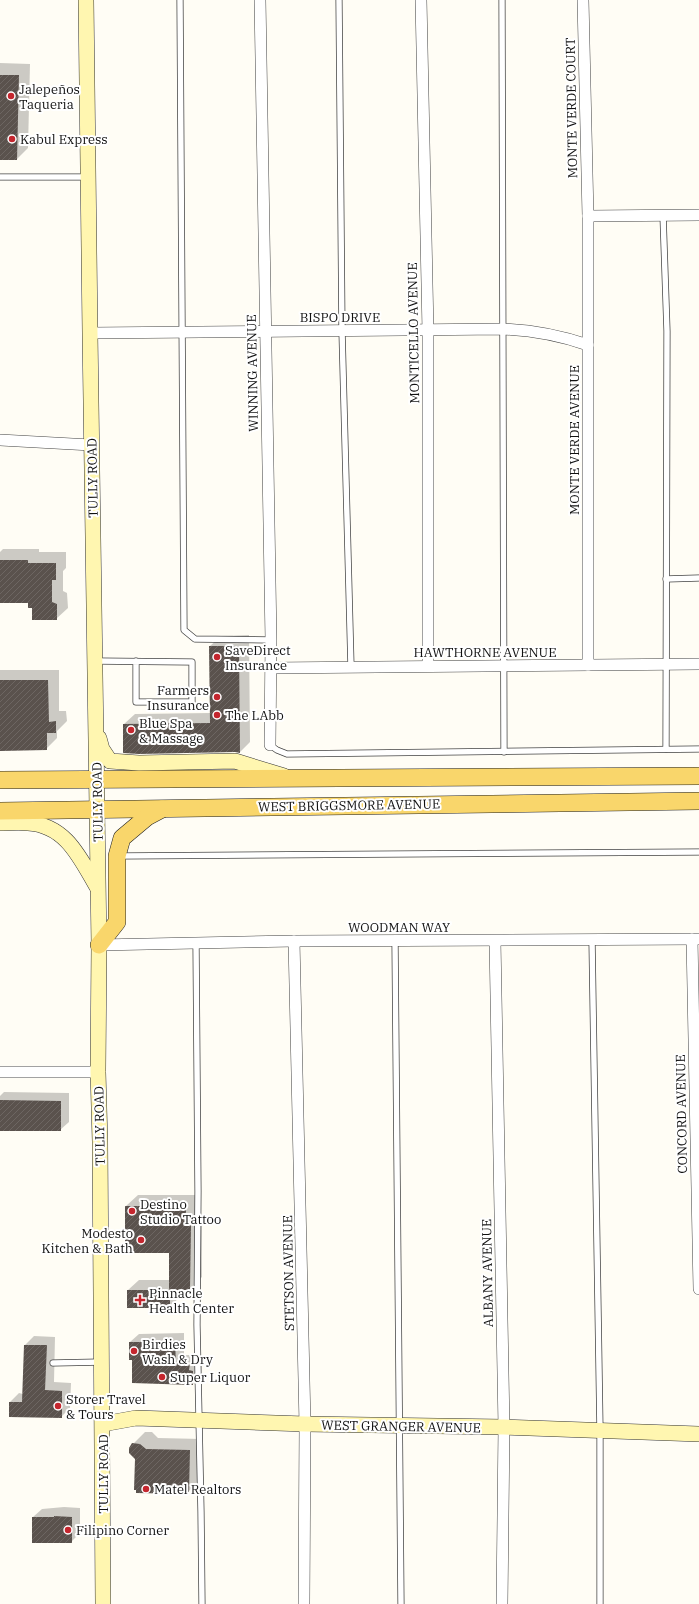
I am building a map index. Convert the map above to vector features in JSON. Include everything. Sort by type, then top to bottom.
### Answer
[{"type":"main road","name":"TULLY ROAD","points":[[86,0],[99,945],[98,1072],[103,1424],[103,1604]]},
{"type":"main road","points":[[96,726],[102,749],[110,761],[235,761],[290,778]]},
{"type":"main road","name":"WEST BRIGGSMORE AVENUE","points":[[0,780],[699,776]]},
{"type":"main road","name":"WEST BRIGGSMORE AVENUE","points":[[0,811],[97,808],[699,801]]},
{"type":"main road","points":[[99,945],[117,922],[117,856],[122,838],[147,817],[164,808]]},
{"type":"main road","points":[[0,823],[29,823],[58,833],[66,838],[77,852],[98,888]]},
{"type":"main road","name":"WEST GRANGER AVENUE","points":[[103,1424],[136,1418],[199,1419],[305,1424],[600,1430],[699,1434]]},
{"type":"street","name":"WINNING AVENUE","points":[[260,0],[271,640],[270,745]]},
{"type":"street","name":"MONTICELLO AVENUE","points":[[421,0],[428,330],[428,666]]},
{"type":"street","name":"MONTE VERDE COURT","points":[[583,0],[588,216]]},
{"type":"street","points":[[588,216],[699,215]]},
{"type":"street","name":"MONTE VERDE AVENUE","points":[[588,216],[588,665]]},
{"type":"street","name":"BISPO DRIVE","points":[[90,334],[266,330],[342,331],[502,329],[533,331],[563,336],[588,345]]},
{"type":"street","points":[[0,440],[91,445]]},
{"type":"street","name":"HAWTHORNE AVENUE","points":[[271,668],[350,666],[699,664]]},
{"type":"street","name":"WOODMAN WAY","points":[[99,945],[695,939]]},
{"type":"street","name":"CONCORD AVENUE","points":[[695,939],[699,1289]]},
{"type":"street","name":"ALBANY AVENUE","points":[[495,941],[504,1428],[502,1604]]},
{"type":"street","name":"STETSON AVENUE","points":[[294,942],[305,1424],[304,1604]]},
{"type":"street","points":[[0,1072],[98,1072]]},
{"type":"lane","points":[[180,0],[184,630],[195,639],[271,640]]},
{"type":"lane","points":[[339,0],[342,331],[350,666]]},
{"type":"lane","points":[[502,0],[504,752]]},
{"type":"lane","points":[[0,177],[88,177]]},
{"type":"lane","points":[[663,215],[667,331],[666,748]]},
{"type":"lane","points":[[666,579],[699,578]]},
{"type":"lane","points":[[95,661],[136,661],[192,662],[192,702],[136,702],[136,661]]},
{"type":"lane","points":[[270,745],[287,754],[504,752],[666,748],[699,749]]},
{"type":"lane","points":[[117,856],[699,852]]},
{"type":"lane","points":[[592,940],[600,1430],[600,1604]]},
{"type":"lane","points":[[395,941],[401,1604]]},
{"type":"lane","points":[[196,943],[198,1191],[197,1325],[202,1604]]},
{"type":"lane","points":[[54,1363],[102,1362]]},
{"type":"building","points":[[0,75],[19,75],[17,160],[0,160]]},
{"type":"building","points":[[0,560],[28,560],[28,563],[56,563],[56,580],[52,580],[52,602],[57,604],[57,620],[32,620],[32,608],[28,608],[28,603],[0,603]]},
{"type":"building","points":[[209,646],[239,646],[240,753],[123,753],[123,724],[210,723]]},
{"type":"building","points":[[0,680],[48,680],[49,722],[56,721],[56,733],[47,733],[47,750],[0,751]]},
{"type":"building","points":[[0,1100],[61,1101],[61,1131],[0,1131]]},
{"type":"building","points":[[125,1206],[186,1206],[186,1225],[191,1225],[190,1290],[169,1290],[169,1253],[125,1253]]},
{"type":"building","points":[[127,1290],[170,1290],[170,1308],[127,1308]]},
{"type":"building","points":[[129,1342],[175,1342],[176,1363],[190,1364],[189,1370],[193,1371],[193,1385],[132,1383],[132,1360],[129,1360]]},
{"type":"building","points":[[24,1345],[47,1345],[45,1390],[62,1391],[62,1418],[9,1417],[9,1402],[22,1402]]},
{"type":"building","points":[[132,1443],[140,1444],[146,1449],[190,1450],[189,1492],[184,1491],[184,1494],[136,1493],[136,1490],[134,1490],[135,1459],[129,1453],[129,1448]]},
{"type":"building","points":[[32,1517],[72,1517],[72,1543],[32,1543]]},
{"type":"place","name":"Jalepeños Taqueria","points":[[11,96]]},
{"type":"place","name":"Kabul Express","points":[[12,139]]},
{"type":"place","name":"SaveDirect Insurance","points":[[217,657]]},
{"type":"place","name":"Farmers Insurance","points":[[217,697]]},
{"type":"place","name":"The LAbb","points":[[217,715]]},
{"type":"place","name":"Blue Spa & Massage","points":[[131,730]]},
{"type":"place","name":"Destino Studio Tattoo","points":[[132,1211]]},
{"type":"place","name":"Modesto Kitchen & Bath","points":[[141,1240]]},
{"type":"place","name":"Pinnacle Health Center","points":[[140,1300]]},
{"type":"place","name":"Birdies Wash & Dry","points":[[134,1351]]},
{"type":"place","name":"Super Liquor","points":[[162,1377]]},
{"type":"place","name":"Storer Travel & Tours","points":[[58,1406]]},
{"type":"place","name":"Matel Realtors","points":[[146,1489]]},
{"type":"place","name":"Filipino Corner","points":[[68,1530]]}]
